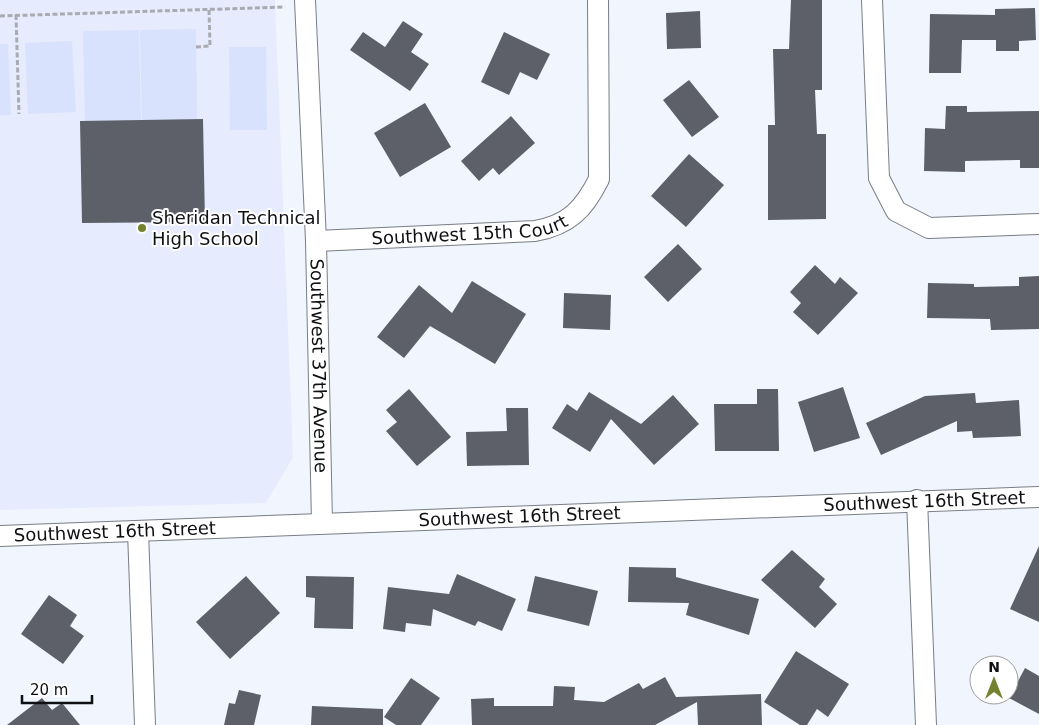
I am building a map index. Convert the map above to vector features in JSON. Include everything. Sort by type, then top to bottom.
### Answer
[{"type":"street","name":"Southwest 15th Court","points":[[316,241],[535,231],[551,228],[567,220],[587,203],[599,179],[598,0]]},
{"type":"street","points":[[872,0],[879,178],[896,211],[929,228],[1039,224]]},
{"type":"street","name":"Southwest 37th Avenue","points":[[305,3],[316,241],[322,523]]},
{"type":"street","name":"Southwest 16th Street","points":[[0,536],[917,500],[1039,497]]},
{"type":"street","points":[[917,500],[926,725]]},
{"type":"street","points":[[138,532],[145,725]]},
{"type":"path","points":[[0,16],[209,10],[305,3]]},
{"type":"path","points":[[196,47],[210,46],[209,10]]},
{"type":"path","points":[[16,15],[18,114]]},
{"type":"shaded area","name":"Sheridan Technical High School","points":[[0,0],[275,0],[293,457],[266,503],[0,510]]},
{"type":"shaded area","points":[[196,29],[197,123],[142,124],[140,30]]},
{"type":"shaded area","points":[[139,30],[141,124],[85,125],[83,31]]},
{"type":"shaded area","points":[[72,41],[76,112],[28,114],[25,43]]},
{"type":"shaded area","points":[[0,44],[8,44],[11,115],[0,115]]},
{"type":"shaded area","points":[[229,47],[266,47],[267,130],[230,130]]},
{"type":"building","points":[[791,0],[822,0],[822,90],[815,90],[817,134],[826,134],[826,219],[768,220],[768,125],[775,125],[773,49],[789,49]]},
{"type":"building","points":[[1035,8],[1036,40],[1019,41],[1019,51],[996,51],[996,40],[962,40],[961,73],[929,73],[930,14],[995,15],[995,9]]},
{"type":"building","points":[[700,11],[701,48],[667,49],[666,13]]},
{"type":"building","points":[[403,21],[423,34],[411,52],[429,64],[410,91],[350,50],[363,32],[385,47]]},
{"type":"building","points":[[504,32],[550,54],[537,80],[520,72],[509,95],[481,82]]},
{"type":"building","points":[[689,80],[719,117],[692,137],[663,100]]},
{"type":"building","points":[[425,103],[451,147],[400,177],[374,133]]},
{"type":"building","points":[[946,106],[967,106],[967,112],[1039,111],[1039,168],[1020,168],[1020,160],[965,161],[965,172],[924,171],[925,128],[945,129]]},
{"type":"building","points":[[511,116],[535,143],[499,175],[493,168],[479,181],[461,161]]},
{"type":"building","points":[[203,119],[205,222],[82,223],[80,121]]},
{"type":"building","points":[[689,154],[724,185],[686,227],[651,196]]},
{"type":"building","points":[[678,244],[702,269],[668,302],[644,277]]},
{"type":"building","points":[[815,265],[835,284],[840,277],[858,293],[818,335],[793,312],[801,303],[790,292]]},
{"type":"building","points":[[1039,276],[1039,329],[991,330],[990,319],[927,318],[928,283],[974,284],[974,287],[1019,286],[1019,277]]},
{"type":"building","points":[[472,281],[526,314],[495,364],[430,326],[404,358],[377,337],[419,285],[452,313]]},
{"type":"building","points":[[564,293],[611,295],[610,330],[563,328]]},
{"type":"building","points":[[843,387],[860,438],[814,452],[798,402]]},
{"type":"building","points":[[409,389],[451,437],[417,466],[386,431],[397,422],[386,410]]},
{"type":"building","points":[[757,389],[778,389],[779,451],[715,451],[714,404],[757,404]]},
{"type":"building","points":[[589,392],[641,424],[673,395],[699,424],[654,465],[611,419],[590,452],[552,428],[567,404],[577,411]]},
{"type":"building","points":[[975,393],[976,403],[1019,400],[1021,436],[973,438],[972,431],[957,432],[957,421],[881,455],[866,423],[925,396]]},
{"type":"building","points":[[506,408],[528,408],[529,465],[467,466],[466,432],[507,431]]},
{"type":"building","points":[[1039,546],[1039,622],[1010,609]]},
{"type":"building","points":[[792,550],[825,579],[819,587],[837,604],[815,628],[761,580]]},
{"type":"building","points":[[629,567],[676,568],[676,577],[759,599],[749,635],[686,615],[689,603],[628,602]]},
{"type":"building","points":[[457,574],[516,599],[502,631],[478,621],[475,626],[433,609],[431,626],[406,623],[405,632],[383,629],[388,587],[449,594]]},
{"type":"building","points":[[246,576],[280,613],[230,659],[196,622]]},
{"type":"building","points":[[306,576],[354,577],[353,629],[314,628],[315,598],[306,597]]},
{"type":"building","points":[[535,576],[598,591],[589,626],[527,611]]},
{"type":"building","points":[[49,595],[77,615],[70,626],[84,636],[63,664],[21,634]]},
{"type":"building","points":[[796,651],[849,684],[828,717],[817,709],[807,725],[800,725],[764,702]]},
{"type":"building","points":[[1025,668],[1039,676],[1039,714],[1019,703],[1019,679]]},
{"type":"building","points":[[665,677],[676,697],[761,694],[762,725],[698,725],[697,702],[655,725],[472,725],[471,699],[494,698],[494,706],[553,706],[554,686],[575,687],[574,700],[604,702],[639,683],[643,689]]},
{"type":"building","points":[[411,678],[440,698],[421,725],[396,725],[384,717]]},
{"type":"building","points":[[239,690],[261,695],[254,725],[224,725],[229,703],[235,704]]},
{"type":"building","points":[[42,698],[52,710],[62,703],[80,725],[7,725]]},
{"type":"building","points":[[312,706],[383,709],[383,725],[311,725]]},
{"type":"place","name":"Sheridan Technical High School","points":[[142,228]]}]
